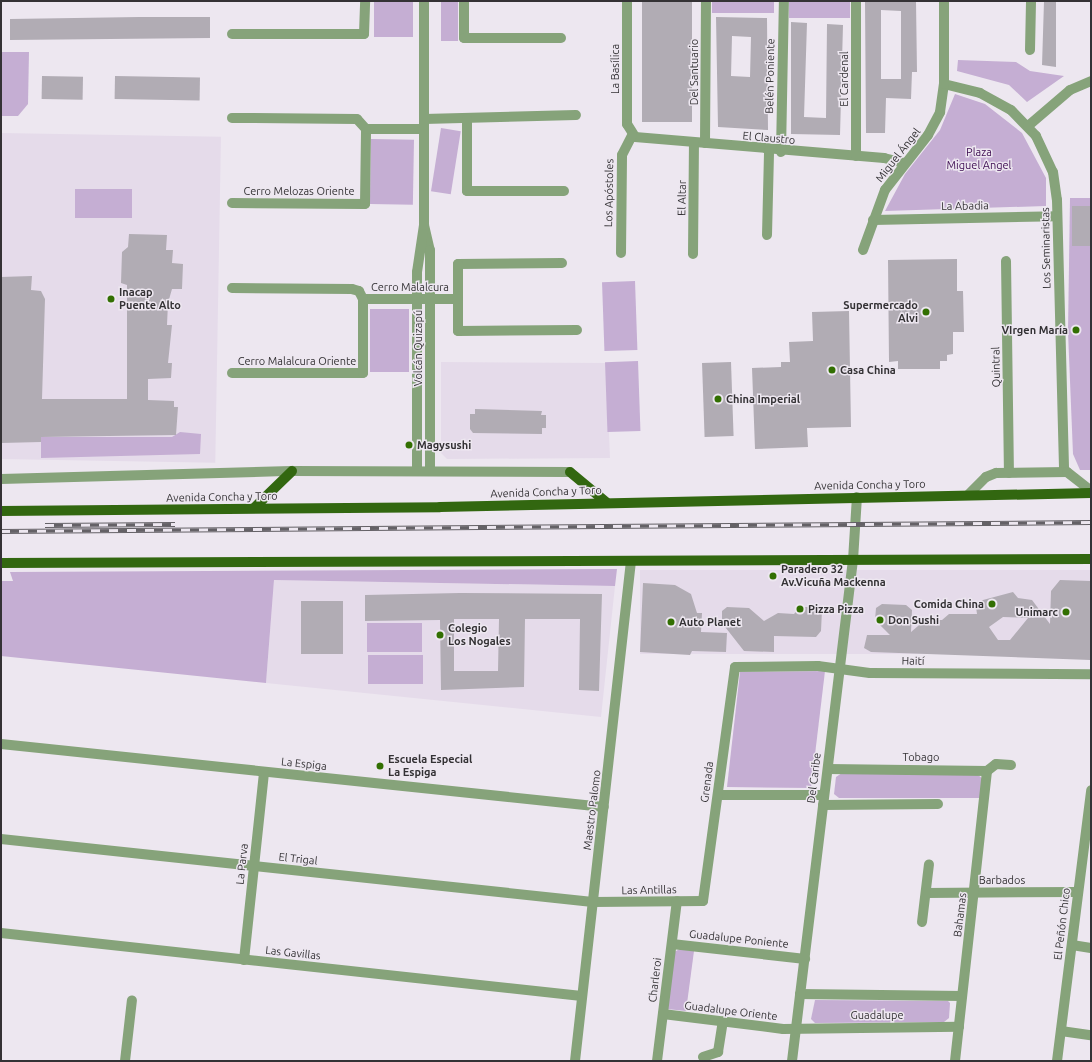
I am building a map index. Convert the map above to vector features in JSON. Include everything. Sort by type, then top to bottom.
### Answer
[{"type":"main road","points":[[254,508],[292,471]]},
{"type":"main road","points":[[570,472],[606,502]]},
{"type":"main road","name":"Avenida Concha y Toro","points":[[1,511],[606,502],[1091,492]]},
{"type":"main road","points":[[1,563],[1091,559]]},
{"type":"street","points":[[232,34],[364,34],[365,1]]},
{"type":"street","name":"Volcán Quizapú","points":[[417,471],[418,259],[424,225],[424,1]]},
{"type":"street","points":[[464,1],[464,38],[561,38]]},
{"type":"street","name":"La Basílica","points":[[627,1],[627,124],[632,135]]},
{"type":"street","name":"Del Santuario","points":[[706,1],[706,143]]},
{"type":"street","name":"Belén Poniente","points":[[781,152],[784,1]]},
{"type":"street","name":"El Cardenal","points":[[856,1],[856,156]]},
{"type":"street","name":"Miguel Ángel","points":[[863,250],[885,190],[933,128],[944,84],[944,1]]},
{"type":"street","points":[[1030,1],[1030,50]]},
{"type":"street","points":[[1028,126],[1070,90],[1091,81]]},
{"type":"street","name":"Los Seminaristas","points":[[944,84],[992,98],[1028,126],[1043,147],[1053,172],[1057,216],[1064,472]]},
{"type":"street","points":[[232,118],[357,119],[366,129],[467,119],[479,115],[576,115]]},
{"type":"street","points":[[467,119],[467,191],[564,191]]},
{"type":"street","name":"Cerro Melozas Oriente","points":[[232,203],[365,204],[366,129]]},
{"type":"street","name":"El Claustro","points":[[632,135],[644,140],[706,143],[781,152],[890,158],[904,164]]},
{"type":"street","name":"Los Apóstoles","points":[[621,253],[622,155],[632,135]]},
{"type":"street","name":"El Altar","points":[[693,254],[694,143]]},
{"type":"street","points":[[767,235],[769,151]]},
{"type":"street","name":"La Abadia","points":[[873,220],[1057,216]]},
{"type":"street","name":"Volcán Quizapú","points":[[424,225],[430,250],[430,471]]},
{"type":"street","name":"Quintral","points":[[1006,261],[1009,473]]},
{"type":"street","points":[[562,263],[458,264],[458,331],[577,330]]},
{"type":"street","points":[[232,288],[352,289],[363,299]]},
{"type":"street","name":"Cerro Malalcura","points":[[363,373],[363,299],[458,299]]},
{"type":"street","name":"Cerro Malalcura Oriente","points":[[232,373],[363,373]]},
{"type":"street","name":"Avenida Concha y Toro","points":[[1,479],[292,471],[570,472]]},
{"type":"street","points":[[968,495],[990,474],[1009,473],[1064,472],[1074,475],[1091,492]]},
{"type":"street","name":"Del Caribe","points":[[792,1061],[853,560],[857,497]]},
{"type":"street","name":"Maestro Palomo","points":[[575,1061],[631,561]]},
{"type":"street","name":"Haití","points":[[735,667],[840,669],[870,673],[1091,674]]},
{"type":"street","name":"Grenada","points":[[704,900],[735,667]]},
{"type":"street","name":"La Espiga","points":[[1,744],[604,807]]},
{"type":"street","name":"Tobago","points":[[828,769],[987,772],[996,764],[1011,765]]},
{"type":"street","name":"La Parva","points":[[244,960],[264,772]]},
{"type":"street","name":"Bahamas","points":[[954,1061],[987,772]]},
{"type":"street","name":"El Peñón Chico","points":[[1057,1061],[1078,892],[1087,861],[1091,790]]},
{"type":"street","points":[[718,795],[938,804]]},
{"type":"street","name":"El Trigal","points":[[1,839],[593,902]]},
{"type":"street","points":[[922,922],[930,864]]},
{"type":"street","name":"Barbados","points":[[926,893],[1078,892]]},
{"type":"street","name":"Las Antillas","points":[[593,902],[704,900]]},
{"type":"street","name":"Charleroi","points":[[657,1061],[677,901]]},
{"type":"street","name":"Las Gavillas","points":[[1,933],[582,996]]},
{"type":"street","name":"Guadalupe Poniente","points":[[672,944],[805,959]]},
{"type":"street","points":[[1072,945],[1091,948]]},
{"type":"street","name":"Guadalupe","points":[[800,994],[962,996]]},
{"type":"street","points":[[125,1061],[132,1000]]},
{"type":"street","name":"Guadalupe Oriente","points":[[663,1014],[723,1022],[796,1028]]},
{"type":"street","points":[[703,1057],[712,1057],[718,1052],[723,1022]]},
{"type":"street","name":"Guadalupe","points":[[796,1028],[958,1027]]},
{"type":"street","points":[[1061,1031],[1091,1035]]},
{"type":"shaded area","name":"Inacap Puente Alto","points":[[1,133],[221,137],[215,463],[1,459]]},
{"type":"shaded area","points":[[441,362],[606,363],[610,458],[447,459],[441,453]]},
{"type":"shaded area","points":[[640,570],[1091,570],[1091,654],[640,654]]},
{"type":"shaded area","name":"Colegio Los Nogales","points":[[274,580],[615,586],[601,717],[266,683]]},
{"type":"green space","points":[[374,1],[413,1],[413,37],[374,37]]},
{"type":"green space","points":[[441,1],[458,1],[458,41],[441,41]]},
{"type":"green space","points":[[712,1],[774,1],[774,13],[712,13]]},
{"type":"green space","points":[[789,1],[850,1],[850,18],[789,18]]},
{"type":"green space","points":[[1,52],[29,52],[28,104],[18,116],[1,116]]},
{"type":"green space","points":[[958,60],[1016,62],[1030,71],[1064,76],[1027,102],[1009,85],[957,71]]},
{"type":"green space","name":"Plaza Miguel Angel","points":[[955,94],[985,104],[1022,133],[1046,178],[1046,206],[885,211],[905,174],[940,130]]},
{"type":"green space","points":[[441,128],[461,131],[451,194],[431,191]]},
{"type":"green space","points":[[371,139],[414,140],[413,205],[370,204]]},
{"type":"green space","points":[[75,189],[132,189],[132,218],[75,218]]},
{"type":"green space","points":[[1070,198],[1091,198],[1091,470],[1080,470],[1073,454],[1068,332]]},
{"type":"green space","points":[[635,281],[637,350],[604,351],[602,282]]},
{"type":"green space","points":[[370,309],[409,309],[409,372],[370,372]]},
{"type":"green space","points":[[638,361],[640,431],[607,432],[605,362]]},
{"type":"green space","points":[[180,432],[201,434],[200,454],[41,458],[41,437],[172,437]]},
{"type":"green space","points":[[617,569],[615,586],[274,580],[266,683],[1,656],[1,581],[13,581],[10,572]]},
{"type":"green space","points":[[367,623],[422,623],[422,652],[367,652]]},
{"type":"green space","points":[[368,655],[423,655],[423,684],[368,684]]},
{"type":"green space","points":[[825,671],[811,788],[727,787],[740,672]]},
{"type":"green space","points":[[842,773],[978,775],[983,779],[982,798],[839,798],[834,794],[836,777]]},
{"type":"green space","points":[[680,949],[694,951],[686,1011],[667,1009],[674,952]]},
{"type":"green space","points":[[815,1000],[948,1001],[950,1003],[949,1018],[944,1022],[815,1023],[811,1019]]},
{"type":"building","points":[[642,1],[692,1],[692,122],[642,122]]},
{"type":"building","points":[[865,1],[916,1],[917,72],[912,72],[911,99],[886,98],[885,133],[866,133]],"holes":[[[881,10],[901,11],[901,79],[881,79]]]},
{"type":"building","points":[[1044,1],[1056,1],[1056,67],[1042,65]]},
{"type":"building","points":[[210,17],[210,38],[10,40],[10,19]]},
{"type":"building","points":[[716,17],[767,18],[768,130],[718,127]],"holes":[[[732,36],[751,37],[750,77],[731,76]]]},
{"type":"building","points":[[791,22],[807,23],[804,117],[826,118],[827,24],[843,25],[840,135],[791,134]]},
{"type":"building","points":[[42,76],[83,77],[83,100],[42,99]]},
{"type":"building","points":[[115,76],[200,77],[200,100],[115,99]]},
{"type":"building","points":[[1072,206],[1091,206],[1091,246],[1072,246]]},
{"type":"building","points":[[129,234],[167,235],[166,250],[173,250],[172,263],[183,264],[182,289],[172,289],[168,303],[167,325],[172,325],[168,363],[172,363],[171,378],[148,379],[148,400],[174,401],[174,407],[178,407],[176,435],[41,437],[41,442],[1,443],[1,277],[32,276],[31,290],[41,291],[45,299],[42,399],[127,399],[127,285],[121,283],[122,252],[128,247]]},
{"type":"building","name":"Supermercado Alvi","points":[[957,259],[957,291],[963,291],[964,332],[953,332],[953,354],[947,355],[947,361],[940,361],[940,369],[898,369],[898,361],[889,362],[888,260]]},
{"type":"building","points":[[849,311],[851,427],[807,428],[808,447],[755,449],[752,368],[781,367],[781,362],[790,362],[789,342],[813,341],[812,312]]},
{"type":"building","name":"China Imperial","points":[[731,362],[734,436],[705,437],[702,363]]},
{"type":"building","points":[[475,409],[542,411],[541,415],[546,415],[546,428],[542,428],[542,434],[473,433],[470,429],[470,414],[475,414]]},
{"type":"building","points":[[1060,580],[1091,581],[1090,660],[871,652],[864,648],[867,635],[890,635],[875,620],[876,608],[882,604],[906,605],[912,610],[911,632],[925,620],[942,620],[949,614],[977,614],[976,607],[983,600],[1013,592],[1018,598],[1032,600],[1050,624],[1051,591]],"holes":[[[1003,617],[1028,618],[1010,640],[998,640],[989,627]]]},
{"type":"building","name":"Auto Planet","points":[[643,583],[675,585],[691,594],[697,613],[702,613],[701,632],[727,633],[726,652],[692,651],[690,655],[640,652]]},
{"type":"building","points":[[460,593],[602,594],[599,691],[579,690],[580,619],[525,619],[524,687],[441,690],[440,620],[365,621],[365,595]],"holes":[[[454,619],[499,619],[498,671],[454,671]]]},
{"type":"building","points":[[301,601],[343,601],[343,654],[301,654]]},
{"type":"building","points":[[727,607],[749,608],[764,621],[778,613],[794,614],[800,607],[819,607],[822,610],[821,631],[816,637],[774,636],[774,652],[744,651],[722,623],[722,611]]},
{"type":"railway","points":[[1,531],[1091,522]]},
{"type":"railway","points":[[45,525],[175,524]]},
{"type":"place","name":"Inacap Puente Alto","points":[[111,299]]},
{"type":"place","name":"Supermercado Alvi","points":[[926,312]]},
{"type":"place","name":"VIrgen María","points":[[1076,330]]},
{"type":"place","name":"Casa China","points":[[832,370]]},
{"type":"place","name":"China Imperial","points":[[718,399]]},
{"type":"place","name":"Magysushi","points":[[409,445]]},
{"type":"place","name":"Paradero 32 Av.Vicuña Mackenna","points":[[773,576]]},
{"type":"place","name":"Comida China","points":[[992,604]]},
{"type":"place","name":"Pizza Pizza","points":[[800,609]]},
{"type":"place","name":"Unimarc","points":[[1066,612]]},
{"type":"place","name":"Don Sushi","points":[[880,620]]},
{"type":"place","name":"Auto Planet","points":[[671,622]]},
{"type":"place","name":"Colegio Los Nogales","points":[[440,635]]},
{"type":"place","name":"Escuela Especial La Espiga","points":[[380,766]]}]
